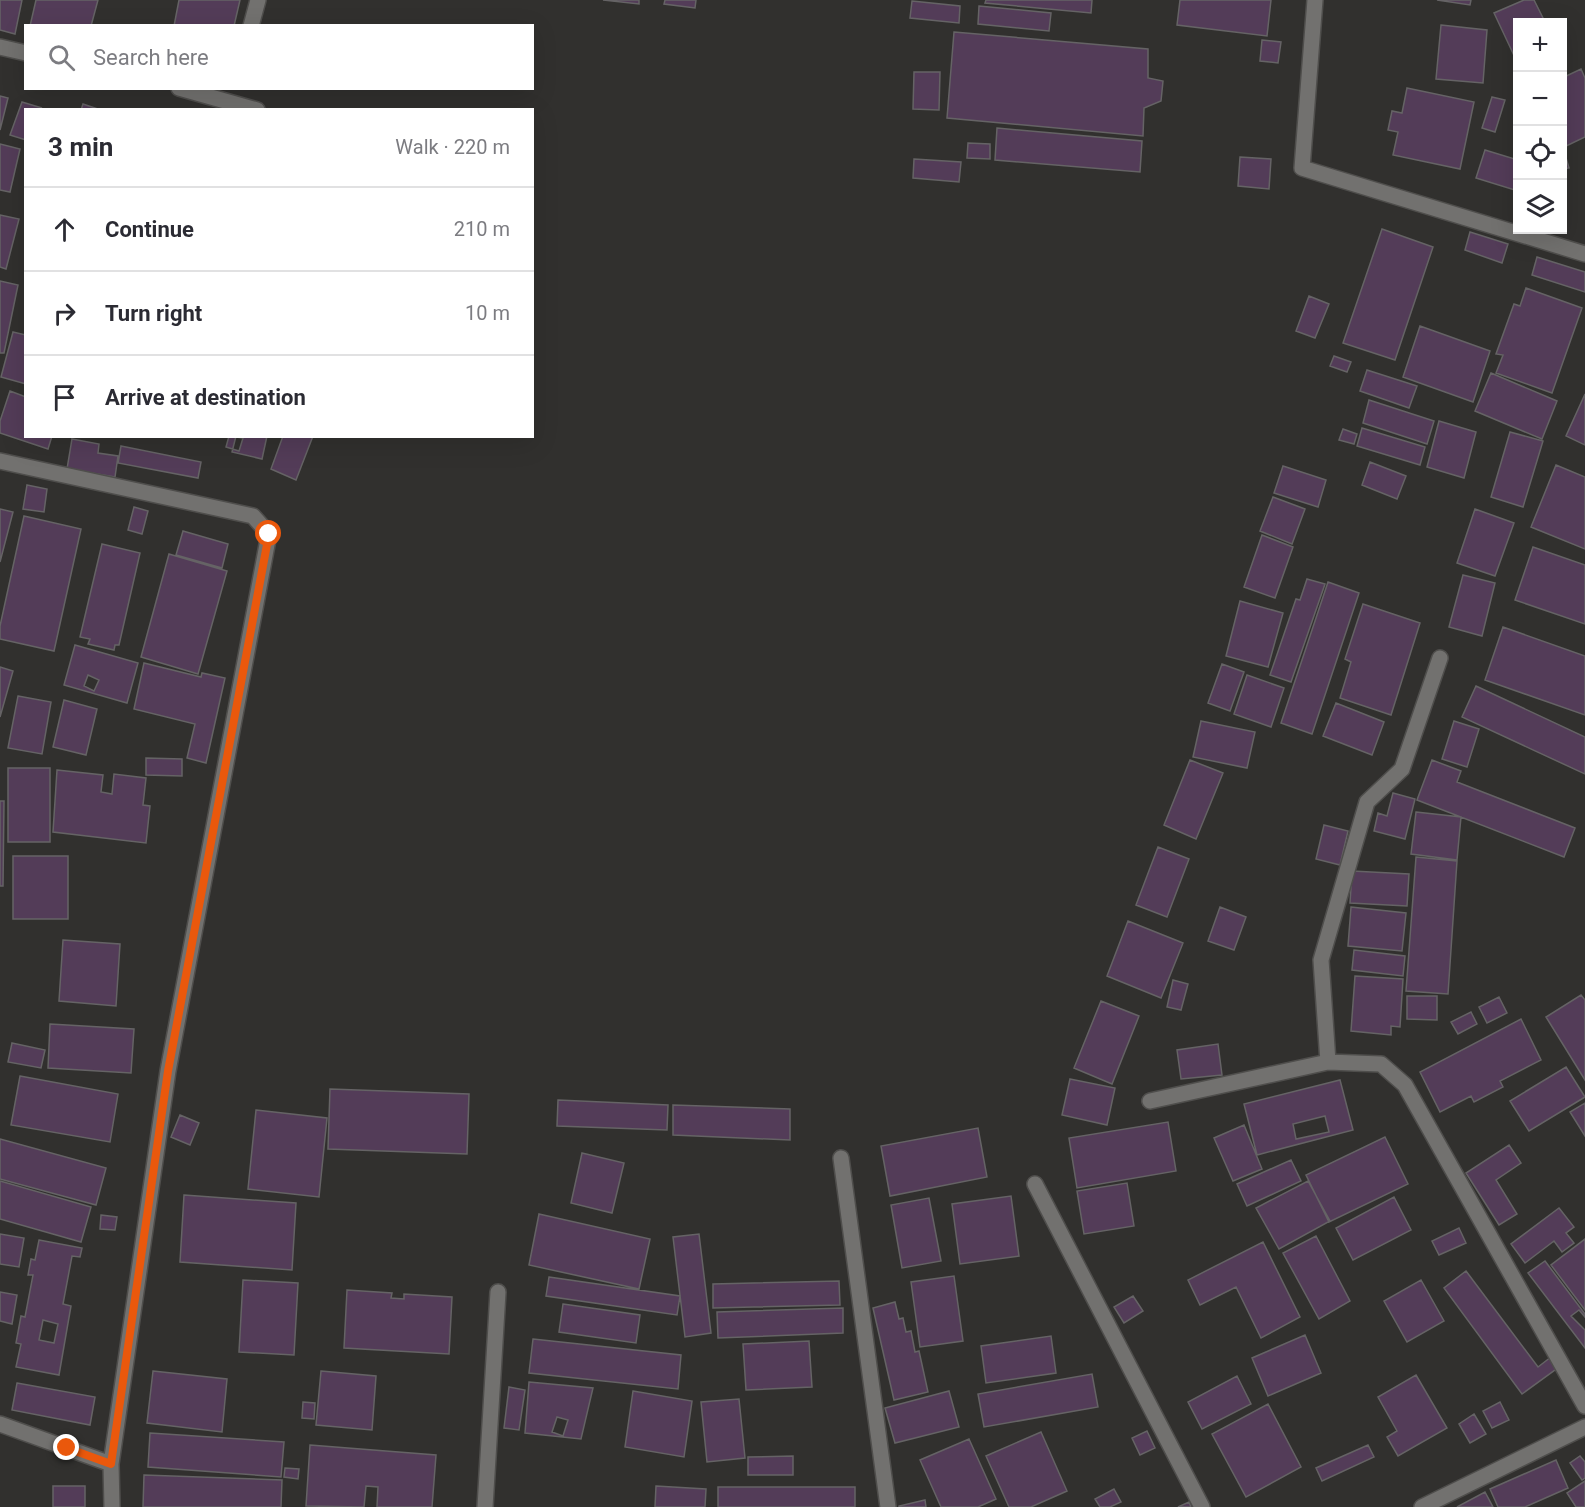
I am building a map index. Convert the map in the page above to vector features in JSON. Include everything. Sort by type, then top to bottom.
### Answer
[{"type":"street","points":[[252,24],[258,0]]},
{"type":"street","points":[[1315,0],[1302,168],[1585,254]]},
{"type":"street","points":[[0,47],[24,53]]},
{"type":"street","points":[[196,90],[222,93],[253,108]]},
{"type":"street","points":[[0,461],[253,516],[269,534],[168,1071],[111,1464],[112,1507]]},
{"type":"street","points":[[1328,1062],[1321,960],[1367,801],[1402,770],[1440,658]]},
{"type":"street","points":[[1150,1101],[1328,1062],[1381,1064],[1405,1085],[1585,1406]]},
{"type":"street","points":[[841,1158],[888,1507]]},
{"type":"street","points":[[1035,1184],[1202,1507]]},
{"type":"street","points":[[485,1507],[498,1292]]},
{"type":"street","points":[[0,1424],[111,1464]]},
{"type":"street","points":[[1422,1507],[1585,1427]]},
{"type":"building","points":[[0,0],[22,0],[15,34],[0,30]]},
{"type":"building","points":[[36,0],[98,0],[92,24],[30,24]]},
{"type":"building","points":[[179,0],[240,0],[234,24],[174,24]]},
{"type":"building","points":[[603,0],[639,0],[639,4]]},
{"type":"building","points":[[665,0],[696,0],[695,8],[664,4]]},
{"type":"building","points":[[986,0],[1092,0],[1091,13],[985,3]]},
{"type":"building","points":[[1180,0],[1271,0],[1267,36],[1177,25]]},
{"type":"building","points":[[1437,0],[1471,0],[1470,5]]},
{"type":"building","points":[[1524,0],[1534,0],[1543,18],[1513,18],[1513,53],[1494,13]]},
{"type":"building","points":[[912,1],[960,6],[959,23],[910,18]]},
{"type":"building","points":[[979,6],[1051,13],[1049,31],[978,24]]},
{"type":"building","points":[[1441,25],[1487,30],[1483,83],[1436,79]]},
{"type":"building","points":[[954,32],[1148,49],[1148,78],[1163,81],[1161,101],[1144,108],[1143,136],[947,118]]},
{"type":"building","points":[[1262,40],[1281,42],[1278,63],[1260,61]]},
{"type":"building","points":[[1581,69],[1585,78],[1585,137],[1567,146],[1567,126],[1567,76]]},
{"type":"building","points":[[914,72],[940,72],[939,110],[913,109]]},
{"type":"building","points":[[1407,88],[1474,102],[1460,169],[1393,155],[1398,132],[1388,130],[1392,111],[1402,113]]},
{"type":"building","points":[[0,96],[8,98],[0,130]]},
{"type":"building","points":[[1492,97],[1505,100],[1495,132],[1482,128]]},
{"type":"building","points":[[22,102],[42,108],[24,108],[24,139],[10,135]]},
{"type":"building","points":[[83,104],[95,108],[82,108]]},
{"type":"building","points":[[997,128],[1142,141],[1140,172],[995,160]]},
{"type":"building","points":[[968,143],[990,144],[990,159],[967,158]]},
{"type":"building","points":[[0,144],[20,149],[10,192],[0,190]]},
{"type":"building","points":[[1485,150],[1513,158],[1513,189],[1476,178]]},
{"type":"building","points":[[1240,157],[1271,159],[1269,189],[1238,186]]},
{"type":"building","points":[[914,159],[961,162],[959,182],[913,178]]},
{"type":"building","points":[[0,215],[19,219],[6,269],[0,267]]},
{"type":"building","points":[[1382,229],[1433,247],[1395,360],[1343,343]]},
{"type":"building","points":[[1470,232],[1508,244],[1502,263],[1465,250]]},
{"type":"building","points":[[1537,257],[1585,272],[1585,292],[1532,275]]},
{"type":"building","points":[[0,281],[18,285],[4,353],[0,353]]},
{"type":"building","points":[[1526,288],[1582,308],[1552,393],[1496,373],[1503,355],[1496,354],[1514,304],[1520,306]]},
{"type":"building","points":[[1309,296],[1329,304],[1315,338],[1296,331]]},
{"type":"building","points":[[1420,326],[1490,351],[1473,402],[1403,377]]},
{"type":"building","points":[[13,332],[24,335],[24,383],[1,377]]},
{"type":"building","points":[[1334,356],[1351,362],[1347,372],[1330,366]]},
{"type":"building","points":[[1367,370],[1417,386],[1409,408],[1360,391]]},
{"type":"building","points":[[1491,373],[1557,401],[1542,439],[1475,411]]},
{"type":"building","points":[[10,391],[24,396],[24,438],[51,438],[48,449],[0,433],[0,421]]},
{"type":"building","points":[[1585,394],[1585,445],[1566,436]]},
{"type":"building","points":[[1369,400],[1434,421],[1427,444],[1363,423]]},
{"type":"building","points":[[1439,421],[1476,432],[1464,478],[1427,467]]},
{"type":"building","points":[[1362,428],[1425,447],[1420,465],[1357,446]]},
{"type":"building","points":[[1343,429],[1357,434],[1354,444],[1339,440]]},
{"type":"building","points":[[1510,432],[1543,441],[1523,507],[1491,497]]},
{"type":"building","points":[[228,438],[243,438],[239,451],[226,447]]},
{"type":"building","points":[[236,438],[267,438],[262,459],[232,452]]},
{"type":"building","points":[[282,438],[312,438],[296,480],[271,469]]},
{"type":"building","points":[[72,439],[99,444],[98,453],[118,456],[115,477],[67,469]]},
{"type":"building","points":[[121,446],[201,462],[198,478],[118,463]]},
{"type":"building","points":[[1370,462],[1406,476],[1397,499],[1362,485]]},
{"type":"building","points":[[1556,465],[1585,477],[1585,549],[1531,527]]},
{"type":"building","points":[[1283,466],[1326,480],[1318,507],[1274,493]]},
{"type":"building","points":[[27,485],[47,489],[44,512],[23,509]]},
{"type":"building","points":[[1273,497],[1305,509],[1292,544],[1260,531]]},
{"type":"building","points":[[134,507],[148,511],[142,534],[128,530]]},
{"type":"building","points":[[0,509],[13,512],[0,562]]},
{"type":"building","points":[[1475,509],[1514,523],[1495,576],[1457,563]]},
{"type":"building","points":[[24,516],[81,529],[54,651],[0,639],[0,626]]},
{"type":"building","points":[[183,531],[228,544],[222,568],[176,555]]},
{"type":"building","points":[[1262,535],[1293,547],[1275,598],[1244,587]]},
{"type":"building","points":[[102,544],[140,553],[119,645],[115,645],[114,650],[88,644],[90,639],[80,637]]},
{"type":"building","points":[[1533,547],[1585,565],[1585,624],[1515,600]]},
{"type":"building","points":[[169,554],[227,571],[198,674],[141,657]]},
{"type":"building","points":[[1463,575],[1495,583],[1482,636],[1449,627]]},
{"type":"building","points":[[1307,579],[1325,584],[1291,682],[1270,675],[1296,599],[1300,600]]},
{"type":"building","points":[[1328,582],[1359,593],[1312,734],[1281,723]]},
{"type":"building","points":[[1240,601],[1283,613],[1268,667],[1226,656]]},
{"type":"building","points":[[1363,604],[1420,623],[1391,715],[1340,698],[1351,662],[1345,659]]},
{"type":"building","points":[[1503,627],[1585,656],[1585,715],[1485,680]]},
{"type":"building","points":[[75,645],[138,663],[127,703],[64,685]],"holes":[[[88,675],[99,680],[94,691],[84,686]]]},
{"type":"building","points":[[144,663],[201,677],[202,673],[225,678],[206,763],[187,758],[195,724],[134,709]]},
{"type":"building","points":[[1222,664],[1244,672],[1230,711],[1208,703]]},
{"type":"building","points":[[0,667],[13,671],[0,717]]},
{"type":"building","points":[[1247,675],[1284,688],[1271,727],[1234,714]]},
{"type":"building","points":[[1476,686],[1585,737],[1585,774],[1462,717]]},
{"type":"building","points":[[18,696],[51,702],[42,754],[8,748]]},
{"type":"building","points":[[64,700],[97,709],[86,755],[53,747]]},
{"type":"building","points":[[1336,703],[1384,722],[1372,755],[1323,736]]},
{"type":"building","points":[[1201,721],[1255,732],[1247,768],[1193,757]]},
{"type":"building","points":[[1454,721],[1479,729],[1467,767],[1442,759]]},
{"type":"building","points":[[146,758],[182,759],[182,776],[146,775]]},
{"type":"building","points":[[1190,760],[1223,773],[1196,839],[1164,825]]},
{"type":"building","points":[[1432,760],[1461,771],[1457,782],[1575,828],[1564,857],[1417,800]]},
{"type":"building","points":[[8,768],[50,768],[50,842],[8,842]]},
{"type":"building","points":[[57,770],[103,775],[101,792],[112,794],[114,774],[146,778],[143,805],[150,806],[146,843],[53,832]]},
{"type":"building","points":[[1393,793],[1415,799],[1405,839],[1374,831],[1378,813],[1387,816]]},
{"type":"building","points":[[0,801],[4,801],[3,886],[0,886]]},
{"type":"building","points":[[1416,812],[1461,817],[1457,860],[1411,854]]},
{"type":"building","points":[[1324,825],[1348,831],[1340,865],[1316,859]]},
{"type":"building","points":[[1158,847],[1189,859],[1167,917],[1136,905]]},
{"type":"building","points":[[13,856],[68,856],[68,919],[13,919]]},
{"type":"building","points":[[1416,857],[1457,861],[1448,994],[1406,991]]},
{"type":"building","points":[[1352,871],[1409,874],[1407,906],[1350,903]]},
{"type":"building","points":[[1220,907],[1246,917],[1234,950],[1208,941]]},
{"type":"building","points":[[1351,907],[1406,913],[1402,951],[1348,946]]},
{"type":"building","points":[[1128,921],[1183,943],[1161,998],[1107,976]]},
{"type":"building","points":[[63,940],[120,944],[116,1006],[59,1001]]},
{"type":"building","points":[[1354,950],[1405,956],[1403,976],[1352,970]]},
{"type":"building","points":[[1355,976],[1403,979],[1400,1027],[1391,1026],[1391,1035],[1351,1031]]},
{"type":"building","points":[[1173,980],[1188,984],[1181,1010],[1167,1007]]},
{"type":"building","points":[[1581,995],[1585,1000],[1585,1080],[1546,1017]]},
{"type":"building","points":[[1407,996],[1437,996],[1437,1020],[1407,1019]]},
{"type":"building","points":[[1499,997],[1507,1013],[1487,1023],[1479,1007]]},
{"type":"building","points":[[1101,1001],[1139,1016],[1112,1084],[1074,1068]]},
{"type":"building","points":[[1471,1012],[1477,1024],[1458,1034],[1451,1022]]},
{"type":"building","points":[[1521,1019],[1541,1060],[1500,1081],[1503,1087],[1474,1102],[1471,1096],[1440,1112],[1420,1072]]},
{"type":"building","points":[[50,1024],[134,1029],[131,1073],[48,1068]]},
{"type":"building","points":[[12,1043],[45,1050],[41,1068],[8,1062]]},
{"type":"building","points":[[1218,1044],[1222,1075],[1181,1079],[1177,1050]]},
{"type":"building","points":[[1566,1067],[1585,1097],[1529,1131],[1510,1101]]},
{"type":"building","points":[[20,1076],[118,1094],[110,1142],[11,1125]]},
{"type":"building","points":[[1070,1079],[1115,1088],[1107,1125],[1062,1115]]},
{"type":"building","points":[[1340,1080],[1353,1130],[1257,1155],[1244,1104]],"holes":[[[1325,1116],[1329,1132],[1296,1139],[1293,1124]]]},
{"type":"building","points":[[330,1089],[469,1094],[467,1154],[328,1149]]},
{"type":"building","points":[[558,1100],[668,1105],[667,1130],[557,1126]]},
{"type":"building","points":[[1585,1103],[1585,1136],[1570,1112]]},
{"type":"building","points":[[673,1105],[790,1109],[790,1140],[673,1135]]},
{"type":"building","points":[[256,1110],[327,1118],[319,1197],[248,1189]]},
{"type":"building","points":[[180,1115],[199,1123],[190,1145],[171,1137]]},
{"type":"building","points":[[1168,1122],[1176,1171],[1077,1188],[1069,1138]]},
{"type":"building","points":[[1244,1125],[1262,1169],[1233,1181],[1214,1138]]},
{"type":"building","points":[[978,1128],[987,1177],[890,1196],[881,1146]]},
{"type":"building","points":[[1385,1137],[1408,1184],[1329,1222],[1306,1175]]},
{"type":"building","points":[[0,1139],[106,1168],[96,1205],[0,1179]]},
{"type":"building","points":[[1509,1145],[1521,1163],[1496,1180],[1517,1214],[1499,1225],[1466,1173]]},
{"type":"building","points":[[582,1153],[624,1163],[612,1213],[571,1203]]},
{"type":"building","points":[[1291,1160],[1301,1181],[1247,1206],[1237,1184]]},
{"type":"building","points":[[0,1181],[91,1207],[81,1242],[0,1219]]},
{"type":"building","points":[[1308,1181],[1330,1221],[1279,1249],[1256,1208]]},
{"type":"building","points":[[1127,1183],[1134,1226],[1084,1234],[1077,1191]]},
{"type":"building","points":[[184,1195],[296,1203],[292,1270],[180,1262]]},
{"type":"building","points":[[1011,1196],[1019,1256],[960,1264],[952,1204]]},
{"type":"building","points":[[1394,1197],[1411,1230],[1353,1260],[1336,1228]]},
{"type":"building","points":[[929,1198],[941,1261],[902,1268],[891,1205]]},
{"type":"building","points":[[1559,1208],[1574,1227],[1566,1233],[1574,1243],[1562,1252],[1554,1241],[1525,1263],[1511,1244]]},
{"type":"building","points":[[539,1214],[650,1239],[639,1289],[529,1265]]},
{"type":"building","points":[[101,1215],[117,1217],[115,1230],[100,1229]]},
{"type":"building","points":[[1459,1228],[1466,1243],[1439,1255],[1432,1241]]},
{"type":"building","points":[[0,1234],[24,1238],[19,1267],[0,1264]]},
{"type":"building","points":[[699,1234],[711,1333],[685,1337],[673,1237]]},
{"type":"building","points":[[1316,1236],[1350,1301],[1319,1319],[1283,1253]]},
{"type":"building","points":[[1585,1239],[1585,1310],[1551,1265]]},
{"type":"building","points":[[39,1240],[82,1248],[80,1257],[72,1256],[63,1304],[71,1306],[59,1375],[16,1367],[21,1344],[16,1343],[21,1316],[25,1317],[33,1275],[28,1275],[31,1259],[35,1260]],"holes":[[[43,1320],[58,1324],[54,1343],[39,1340]]]},
{"type":"building","points":[[1263,1242],[1300,1317],[1261,1338],[1236,1287],[1200,1305],[1188,1280]]},
{"type":"building","points":[[1545,1261],[1585,1314],[1585,1317],[1579,1310],[1571,1316],[1585,1330],[1585,1348],[1528,1273]]},
{"type":"building","points":[[1466,1271],[1538,1367],[1551,1357],[1559,1367],[1522,1394],[1444,1288]]},
{"type":"building","points":[[954,1276],[963,1341],[920,1347],[911,1282]]},
{"type":"building","points":[[549,1277],[680,1296],[677,1315],[546,1296]]},
{"type":"building","points":[[243,1280],[298,1283],[294,1355],[239,1352]]},
{"type":"building","points":[[1421,1280],[1444,1321],[1407,1342],[1384,1301]]},
{"type":"building","points":[[839,1281],[840,1305],[713,1308],[713,1284]]},
{"type":"building","points":[[347,1290],[392,1293],[391,1298],[404,1299],[404,1294],[452,1297],[449,1354],[344,1348]]},
{"type":"building","points":[[0,1292],[17,1295],[12,1324],[0,1321]]},
{"type":"building","points":[[1133,1296],[1143,1311],[1124,1323],[1114,1307]]},
{"type":"building","points":[[895,1302],[899,1319],[903,1318],[906,1332],[911,1331],[915,1352],[919,1351],[928,1392],[894,1400],[873,1308]]},
{"type":"building","points":[[563,1304],[640,1315],[636,1343],[559,1332]]},
{"type":"building","points":[[843,1308],[843,1333],[718,1338],[717,1312]]},
{"type":"building","points":[[1305,1335],[1321,1373],[1268,1396],[1252,1358]]},
{"type":"building","points":[[1051,1336],[1056,1373],[986,1383],[981,1346]]},
{"type":"building","points":[[533,1339],[681,1355],[678,1389],[529,1373]]},
{"type":"building","points":[[809,1341],[812,1387],[746,1390],[743,1344]]},
{"type":"building","points":[[153,1371],[227,1379],[222,1432],[147,1423]]},
{"type":"building","points":[[321,1371],[376,1376],[372,1430],[316,1425]]},
{"type":"building","points":[[1092,1374],[1098,1407],[984,1427],[978,1394]]},
{"type":"building","points":[[1416,1375],[1447,1428],[1398,1456],[1387,1437],[1397,1431],[1378,1397]]},
{"type":"building","points":[[1237,1376],[1251,1404],[1202,1429],[1188,1402]]},
{"type":"building","points":[[529,1382],[593,1388],[581,1439],[525,1433]],"holes":[[[557,1417],[568,1420],[563,1436],[552,1432]]]},
{"type":"building","points":[[17,1383],[95,1397],[90,1425],[12,1410]]},
{"type":"building","points":[[509,1387],[525,1390],[519,1430],[504,1428]]},
{"type":"building","points":[[633,1391],[692,1401],[684,1457],[625,1447]]},
{"type":"building","points":[[949,1391],[959,1427],[895,1443],[885,1408]]},
{"type":"building","points":[[739,1399],[745,1458],[707,1462],[701,1402]]},
{"type":"building","points":[[303,1402],[315,1403],[314,1419],[302,1418]]},
{"type":"building","points":[[1500,1402],[1509,1420],[1492,1428],[1483,1411]]},
{"type":"building","points":[[1268,1404],[1301,1467],[1246,1497],[1212,1434]]},
{"type":"building","points":[[1474,1414],[1486,1434],[1470,1443],[1459,1424]]},
{"type":"building","points":[[1147,1431],[1155,1448],[1140,1455],[1132,1438]]},
{"type":"building","points":[[1041,1432],[1067,1491],[1031,1507],[1009,1507],[986,1456]]},
{"type":"building","points":[[150,1433],[284,1442],[281,1477],[148,1467]]},
{"type":"building","points":[[969,1439],[996,1499],[978,1507],[941,1507],[920,1460]]},
{"type":"building","points":[[310,1445],[436,1455],[432,1507],[377,1507],[378,1487],[366,1486],[364,1507],[306,1506]]},
{"type":"building","points":[[1368,1445],[1374,1457],[1322,1481],[1316,1468]]},
{"type":"building","points":[[793,1456],[793,1475],[748,1475],[748,1457]]},
{"type":"building","points":[[1580,1456],[1585,1462],[1585,1478],[1582,1480],[1570,1463]]},
{"type":"building","points":[[1556,1460],[1568,1488],[1525,1507],[1498,1507],[1490,1489]]},
{"type":"building","points":[[285,1468],[299,1469],[298,1479],[284,1477]]},
{"type":"building","points":[[144,1475],[282,1480],[281,1507],[143,1507]]},
{"type":"building","points":[[1585,1481],[1585,1507],[1576,1507],[1567,1493]]},
{"type":"building","points":[[53,1486],[85,1486],[85,1507],[53,1507]]},
{"type":"building","points":[[656,1486],[706,1489],[705,1507],[655,1507]]},
{"type":"building","points":[[718,1487],[855,1487],[855,1507],[718,1507]]},
{"type":"building","points":[[1114,1489],[1121,1502],[1110,1507],[1100,1507],[1095,1499]]},
{"type":"building","points":[[1485,1492],[1493,1507],[1457,1507]]},
{"type":"building","points":[[925,1500],[926,1507],[899,1507],[899,1506]]},
{"type":"building","points":[[1189,1502],[1191,1507],[1178,1507]]},
{"type":"route","points":[[67,1448],[111,1464],[168,1071],[269,534]]}]
